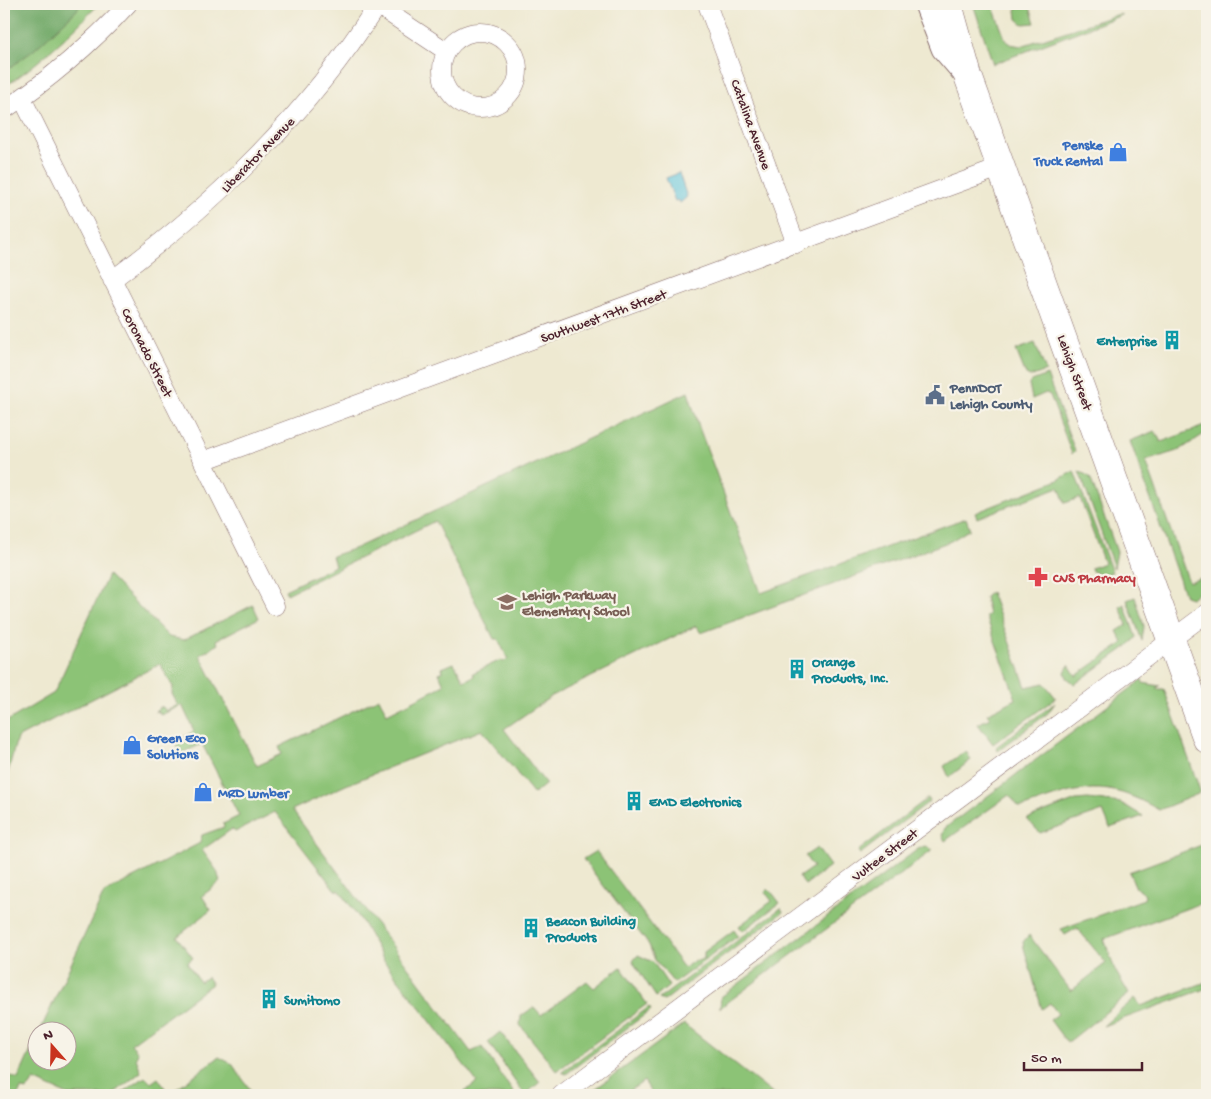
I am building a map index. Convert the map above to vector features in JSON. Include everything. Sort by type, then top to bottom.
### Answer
[{"type":"main road","points":[[926,4],[944,48],[968,76]]},
{"type":"main road","name":"Lehigh Street","points":[[948,4],[968,76],[1207,739]]},
{"type":"street","points":[[4,110],[80,52],[128,4]]},
{"type":"street","name":"Liberator Avenue","points":[[112,280],[192,218],[258,156],[322,83],[378,4],[446,51]]},
{"type":"street","name":"Catalina Avenue","points":[[707,4],[796,244]]},
{"type":"street","points":[[479,31],[492,33],[504,39],[513,48],[518,61],[519,74],[515,86],[507,97],[498,104],[486,108],[474,108],[462,104],[452,97],[445,87],[442,69],[446,51],[454,41],[466,34],[479,31]]},
{"type":"street","name":"Coronado Street","points":[[22,98],[275,606]]},
{"type":"street","name":"Southwest 17th Street","points":[[203,461],[1002,168]]},
{"type":"street","name":"Vultee Street","points":[[562,1095],[1171,638],[1207,613]]},
{"type":"green space","points":[[4,4],[99,4],[30,69],[4,87]]},
{"type":"green space","points":[[4,4],[79,4],[78,9],[34,50],[4,72]]},
{"type":"green space","points":[[973,4],[992,4],[1006,41],[1010,44],[1021,46],[1119,14],[1122,15],[993,64]]},
{"type":"green space","points":[[1019,4],[1029,4],[1035,23],[1023,24],[1017,19],[1016,10]]},
{"type":"green space","points":[[1035,343],[1046,371],[1030,377],[1026,375],[1016,350]]},
{"type":"green space","points":[[1047,375],[1075,451],[1072,454],[1050,395],[1046,393],[1032,399],[1029,384]]},
{"type":"green space","points":[[688,392],[700,430],[761,593],[966,518],[970,529],[951,541],[701,633],[696,626],[552,696],[504,729],[546,784],[534,794],[482,730],[346,785],[292,810],[471,1052],[482,1047],[515,1095],[465,1095],[463,1093],[477,1082],[384,961],[363,923],[340,891],[335,890],[275,812],[235,832],[232,829],[202,850],[217,871],[220,882],[202,896],[211,910],[177,937],[193,958],[187,963],[200,982],[207,977],[212,984],[131,1044],[138,1052],[136,1058],[141,1072],[112,1095],[68,1095],[34,1080],[27,1090],[21,1089],[18,1095],[4,1095],[4,1073],[18,1079],[28,1057],[28,1072],[78,1072],[78,1022],[44,1022],[104,893],[200,843],[202,835],[224,827],[223,824],[239,816],[202,744],[180,754],[175,742],[194,731],[182,705],[161,715],[158,711],[155,712],[160,707],[163,707],[166,711],[178,705],[172,694],[173,687],[160,664],[17,738],[4,787],[4,723],[54,693],[108,575],[169,637],[184,640],[253,605],[259,618],[216,640],[218,644],[200,655],[257,766],[282,754],[279,747],[379,698],[387,714],[444,685],[439,673],[443,671],[442,668],[454,663],[464,681],[474,676],[473,673],[501,660],[503,662],[508,659],[498,639],[494,639],[435,521],[287,594],[285,590],[335,566],[332,556],[356,548]]},
{"type":"green space","points":[[1207,425],[1207,432],[1180,450],[1146,461],[1189,582],[1207,576],[1207,587],[1191,598],[1185,596],[1130,441],[1155,431],[1161,442]]},
{"type":"green space","points":[[1074,471],[1112,572],[1103,575],[1092,571],[1091,568],[1104,563],[1080,498],[1065,503],[1059,487],[977,518],[975,513],[1058,480]]},
{"type":"green space","points":[[1079,471],[1090,477],[1117,552],[1114,568]]},
{"type":"green space","points":[[991,592],[1026,687],[1044,683],[1056,698],[993,744],[978,724],[990,718],[987,714],[1016,699],[986,616],[989,615],[985,597]]},
{"type":"green space","points":[[1135,597],[1144,626],[1142,641],[1127,600]]},
{"type":"green space","points":[[1124,604],[1136,637],[1128,646],[1075,684],[1067,678],[1065,672],[1069,665],[1076,676],[1123,643],[1117,631],[1127,625],[1120,607]]},
{"type":"green space","points":[[1142,680],[1143,683],[1160,686],[1157,687],[1158,689],[1164,689],[1200,791],[1198,794],[1159,810],[1123,793],[1107,790],[1077,791],[1024,807],[1019,807],[1009,795],[945,841],[942,835],[945,828]]},
{"type":"green space","points":[[1055,703],[1048,713],[998,751],[996,747]]},
{"type":"green space","points":[[966,751],[971,760],[949,777],[944,766]]},
{"type":"green space","points":[[928,798],[930,801],[860,854],[858,851]]},
{"type":"green space","points":[[1088,799],[1121,803],[1143,816],[1110,828],[1103,811],[1040,833],[1027,819],[1076,800]]},
{"type":"green space","points":[[1207,843],[1207,901],[1104,939],[1115,970],[1129,994],[1067,1043],[1050,1020],[1058,1014],[1050,1003],[1042,1009],[1023,942],[1029,935],[1071,991],[1106,963],[1077,928],[1065,935],[1061,929],[1144,899],[1145,894],[1136,888],[1129,872]]},
{"type":"green space","points":[[926,846],[933,850],[720,1008],[721,997],[918,849]]},
{"type":"green space","points":[[817,848],[830,866],[805,885],[799,877],[813,867],[805,856]]},
{"type":"green space","points":[[596,851],[684,968],[695,960],[698,961],[704,958],[704,952],[734,930],[738,936],[674,983],[655,960],[649,945],[583,859]]},
{"type":"green space","points":[[770,890],[780,903],[743,931],[739,926],[772,901],[765,892]]},
{"type":"green space","points":[[781,908],[783,912],[664,1001],[659,999]]},
{"type":"green space","points":[[638,955],[653,962],[669,986],[656,997],[633,961]]},
{"type":"green space","points":[[621,967],[647,1004],[557,1071],[520,1025],[521,1016],[534,1007],[541,1015],[587,981],[594,988]]},
{"type":"green space","points":[[1206,982],[1207,995],[1205,989],[1103,1026],[1135,998],[1141,1006]]},
{"type":"green space","points":[[649,1007],[651,1010],[566,1074],[562,1072]]},
{"type":"green space","points":[[684,1024],[774,1095],[653,1095],[644,1081],[624,1095],[587,1095]]},
{"type":"green space","points":[[500,1032],[540,1082],[525,1095],[488,1042]]},
{"type":"green space","points":[[219,1057],[232,1064],[254,1095],[119,1095],[145,1077],[151,1083],[158,1078],[169,1094]]},
{"type":"water","points":[[679,173],[687,197],[680,203],[679,200],[675,201],[666,178]]},
{"type":"place","name":"Penske Truck Rental","points":[[1118,152]]},
{"type":"place","name":"Enterprise","points":[[1172,340]]},
{"type":"place","name":"PennDOT Lehigh County","points":[[935,395]]},
{"type":"place","name":"CVS Pharmacy","points":[[1038,577]]},
{"type":"place","name":"Lehigh Parkway Elementary School","points":[[507,602]]},
{"type":"place","name":"Orange Products, Inc.","points":[[797,669]]},
{"type":"place","name":"Green Eco Solutions","points":[[132,745]]},
{"type":"place","name":"MRD Lumber","points":[[203,792]]},
{"type":"place","name":"EMD Electronics","points":[[634,801]]},
{"type":"place","name":"Beacon Building Products","points":[[531,928]]},
{"type":"place","name":"Sumitomo","points":[[269,999]]}]
